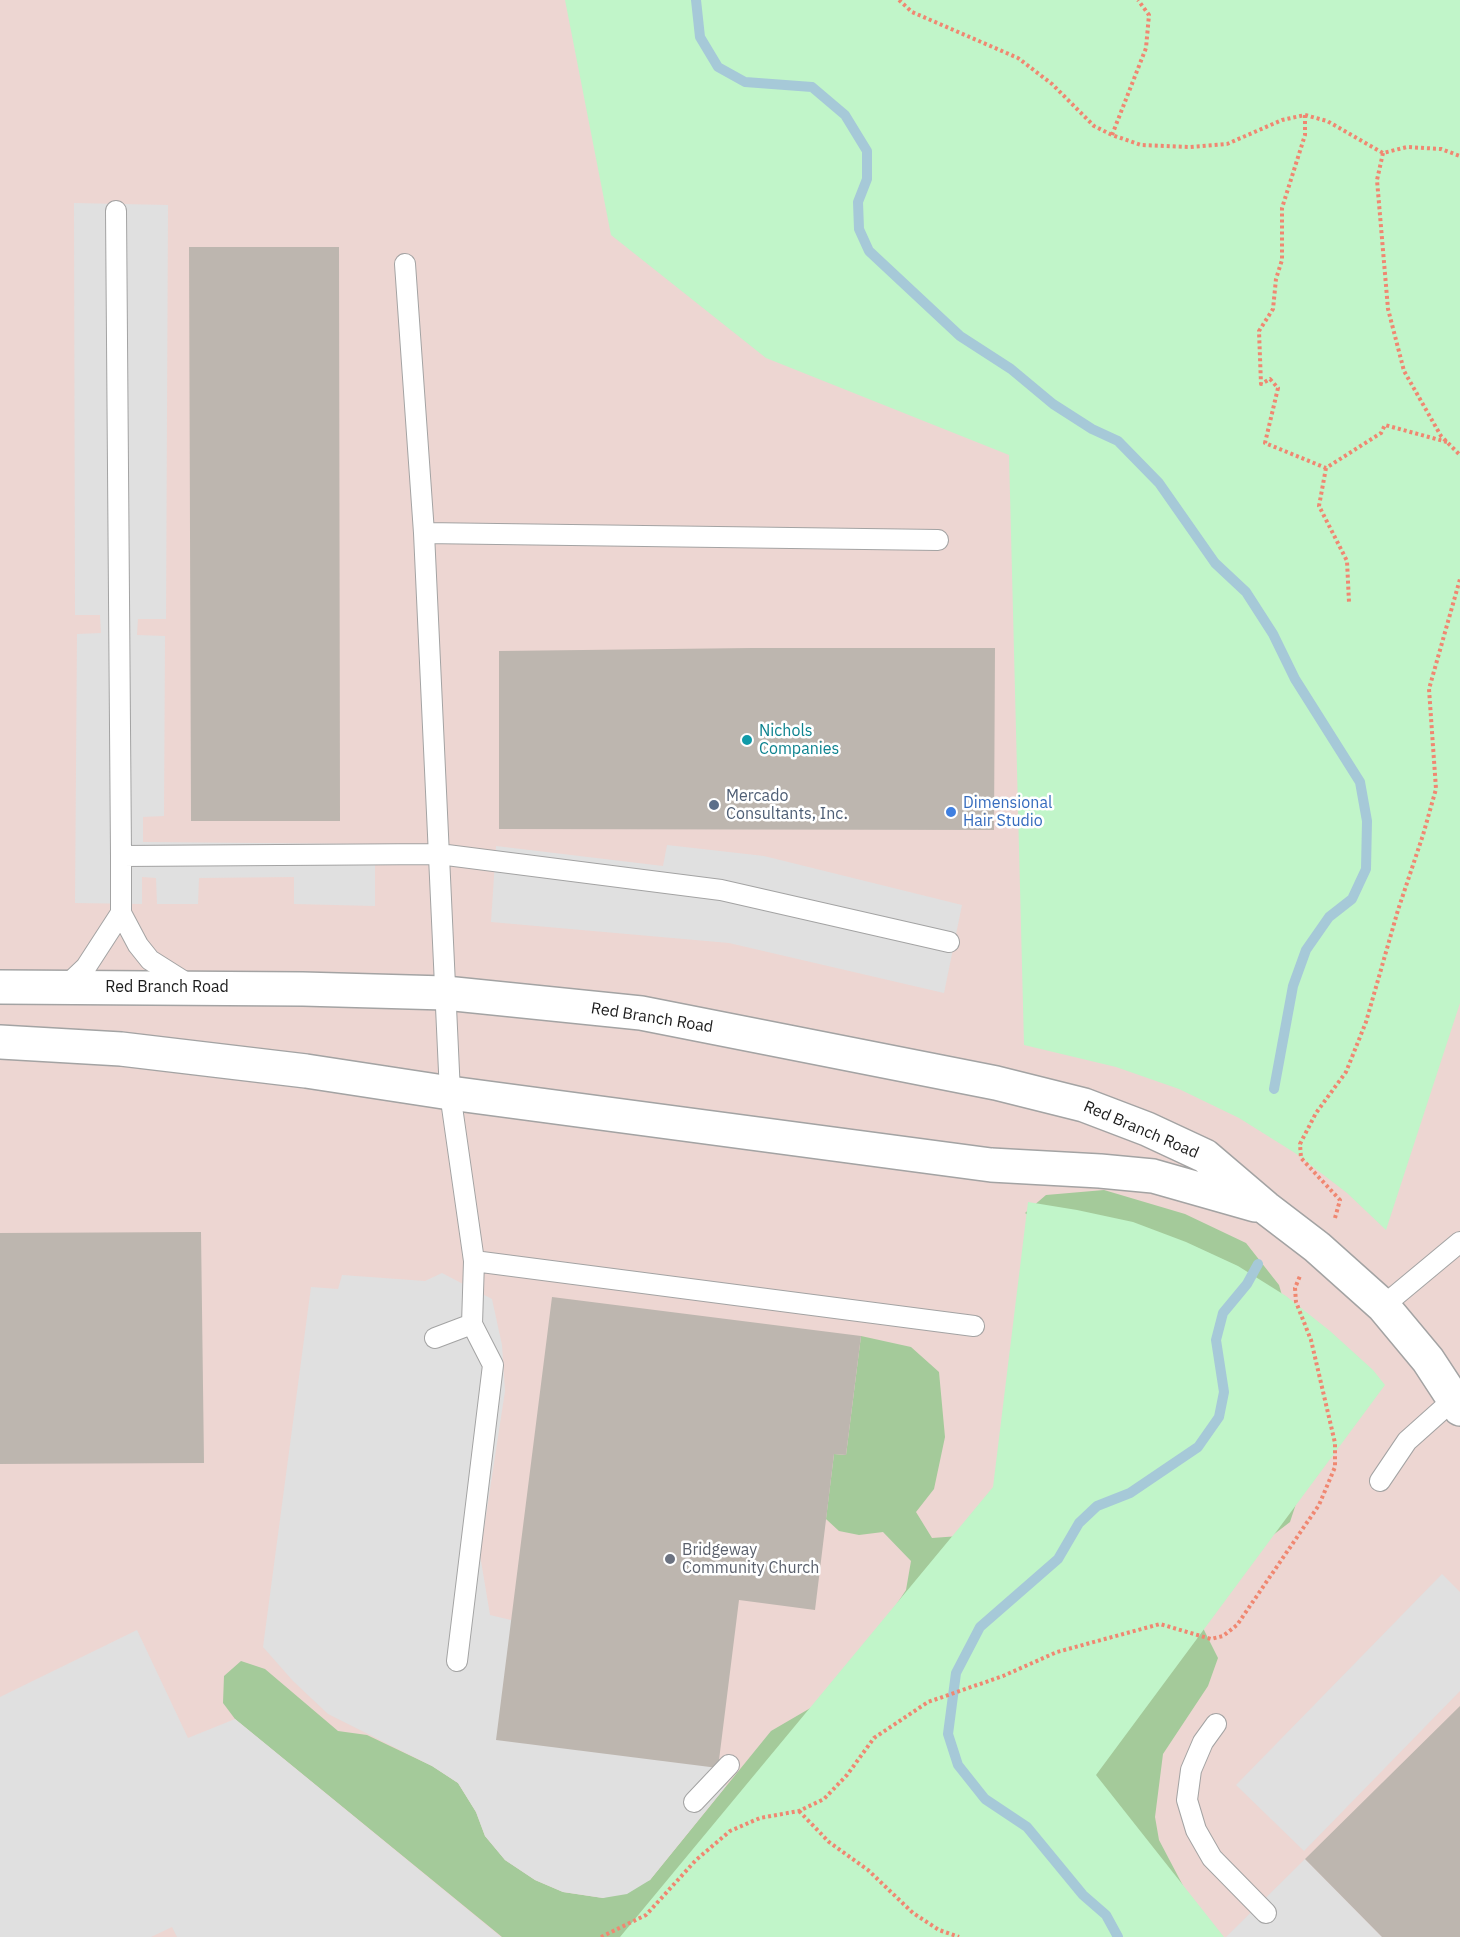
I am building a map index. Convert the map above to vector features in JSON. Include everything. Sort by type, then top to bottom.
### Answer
[{"type":"street","name":"Red Branch Road","points":[[0,987],[445,993],[641,1013],[996,1083],[1084,1105],[1147,1129],[1205,1156],[1266,1208],[1317,1247],[1383,1306],[1428,1360],[1457,1404]]},
{"type":"street","name":"Red Branch Road","points":[[0,1042],[121,1049],[306,1071],[450,1093],[991,1165],[1153,1176],[1266,1208]]},
{"type":"lane","points":[[116,211],[121,913],[138,945],[150,960],[195,988]]},
{"type":"lane","points":[[405,264],[424,533],[450,1093],[474,1261],[472,1324],[493,1365],[457,1661]]},
{"type":"lane","points":[[424,533],[938,540]]},
{"type":"lane","points":[[121,856],[439,854],[721,890],[950,942]]},
{"type":"lane","points":[[65,987],[86,967],[121,913]]},
{"type":"lane","points":[[1383,1306],[1460,1242]]},
{"type":"lane","points":[[474,1261],[974,1326]]},
{"type":"lane","points":[[435,1338],[472,1324]]},
{"type":"lane","points":[[1380,1481],[1407,1441],[1457,1404]]},
{"type":"lane","points":[[1216,1724],[1203,1742],[1191,1770],[1187,1800],[1196,1830],[1212,1858],[1266,1913]]},
{"type":"lane","points":[[694,1802],[729,1765]]},
{"type":"path","points":[[898,0],[912,12],[1018,58],[1052,84],[1094,126],[1141,145],[1190,147],[1227,144],[1282,120],[1305,115],[1327,121],[1383,153],[1407,147],[1441,149],[1460,156]]},
{"type":"path","points":[[1112,135],[1146,48],[1149,15],[1138,0]]},
{"type":"path","points":[[1305,115],[1305,135],[1282,208],[1282,260],[1276,279],[1273,309],[1259,331],[1261,384],[1270,379],[1278,388],[1265,443],[1326,468]]},
{"type":"path","points":[[1383,153],[1377,180],[1388,309],[1404,372],[1447,442],[1460,455]]},
{"type":"path","points":[[1349,602],[1347,561],[1319,506],[1326,468],[1381,433],[1385,426],[1447,442]]},
{"type":"path","points":[[601,1937],[646,1915],[696,1860],[730,1831],[760,1818],[799,1811],[824,1799],[847,1775],[873,1738],[928,1702],[1003,1676],[1057,1652],[1160,1624],[1211,1640],[1224,1636],[1237,1625],[1318,1505],[1335,1467],[1335,1443],[1311,1340],[1296,1302],[1295,1287],[1337,1215],[1340,1200],[1301,1158],[1300,1144],[1316,1113],[1346,1072],[1366,1022],[1436,789],[1429,689],[1460,579]]},
{"type":"path","points":[[799,1811],[829,1842],[868,1870],[913,1913],[939,1930],[959,1937]]},
{"type":"shaded area","points":[[0,0],[1460,0],[1460,1937],[0,1937]]},
{"type":"shaded area","points":[[74,203],[168,205],[166,619],[138,619],[137,635],[165,636],[164,816],[143,817],[143,842],[375,844],[375,906],[294,904],[294,877],[199,878],[198,904],[157,904],[156,878],[142,877],[142,904],[75,903],[77,634],[101,633],[100,615],[75,615]]},
{"type":"shaded area","points":[[667,845],[764,856],[962,905],[944,993],[729,943],[491,922],[496,846],[663,866]]},
{"type":"shaded area","points":[[442,1273],[492,1299],[502,1345],[505,1391],[480,1555],[490,1615],[511,1620],[718,1768],[726,1786],[650,1880],[627,1894],[603,1898],[563,1892],[535,1880],[505,1860],[485,1836],[476,1812],[458,1783],[432,1766],[328,1714],[293,1681],[263,1647],[311,1287],[338,1289],[342,1275],[425,1281]]},
{"type":"shaded area","points":[[1442,1574],[1460,1592],[1460,1691],[1304,1851],[1236,1785]]},
{"type":"shaded area","points":[[137,1630],[188,1738],[235,1719],[501,1937],[177,1937],[172,1927],[151,1937],[0,1937],[0,1697]]},
{"type":"shaded area","points":[[1305,1859],[1382,1937],[1226,1937]]},
{"type":"green space","points":[[565,0],[1460,0],[1460,1003],[1386,1230],[1347,1193],[1295,1153],[1239,1118],[1179,1089],[1116,1067],[1024,1045],[1009,455],[766,358],[611,235]]},
{"type":"green space","points":[[1104,1190],[1185,1214],[1246,1243],[1279,1285],[1301,1361],[1316,1443],[1290,1522],[1242,1559],[1202,1626],[1218,1658],[1208,1686],[1163,1754],[1155,1817],[1159,1840],[1210,1937],[502,1937],[235,1719],[223,1703],[224,1676],[241,1661],[265,1669],[338,1731],[367,1735],[432,1766],[458,1783],[476,1812],[485,1836],[505,1860],[535,1880],[563,1892],[603,1898],[650,1880],[771,1731],[819,1703],[872,1641],[906,1590],[911,1561],[883,1532],[859,1535],[839,1531],[826,1519],[834,1454],[846,1455],[861,1336],[911,1347],[939,1372],[945,1437],[934,1489],[916,1512],[932,1538],[973,1535],[1003,1486],[1056,1235],[1025,1213],[1046,1195]]},
{"type":"green space","points":[[1028,1202],[1133,1222],[1186,1242],[1238,1266],[1286,1296],[1330,1331],[1373,1370],[1385,1385],[1096,1775],[1224,1937],[620,1937],[993,1487]]},
{"type":"building","points":[[189,247],[339,247],[340,821],[191,821]]},
{"type":"building","name":"Nichols Companies","points":[[995,648],[994,830],[499,829],[499,651]]},
{"type":"building","points":[[201,1232],[204,1463],[0,1464],[0,1233]]},
{"type":"building","name":"Bridgeway Community Church","points":[[552,1297],[861,1336],[846,1455],[834,1454],[815,1610],[739,1600],[718,1768],[496,1740]]},
{"type":"building","points":[[1460,1706],[1460,1937],[1382,1937],[1305,1859]]},
{"type":"waterway","points":[[696,0],[700,37],[718,67],[745,82],[812,87],[845,115],[867,151],[867,179],[858,202],[859,229],[869,251],[960,336],[1011,369],[1053,404],[1092,429],[1118,441],[1159,483],[1215,563],[1246,592],[1273,634],[1295,679],[1360,782],[1367,821],[1366,869],[1352,899],[1329,917],[1306,950],[1293,986],[1274,1089]]},
{"type":"waterway","points":[[1118,1937],[1106,1915],[1083,1895],[1027,1827],[985,1799],[958,1765],[948,1734],[956,1673],[980,1627],[1058,1559],[1079,1523],[1097,1506],[1130,1493],[1198,1447],[1219,1417],[1224,1392],[1216,1340],[1223,1313],[1247,1284],[1258,1264]]},
{"type":"place","name":"Nichols Companies","points":[[747,740]]},
{"type":"place","name":"Mercado Consultants, Inc.","points":[[714,805]]},
{"type":"place","name":"Dimensional Hair Studio","points":[[951,812]]},
{"type":"place","name":"Bridgeway Community Church","points":[[670,1559]]}]
